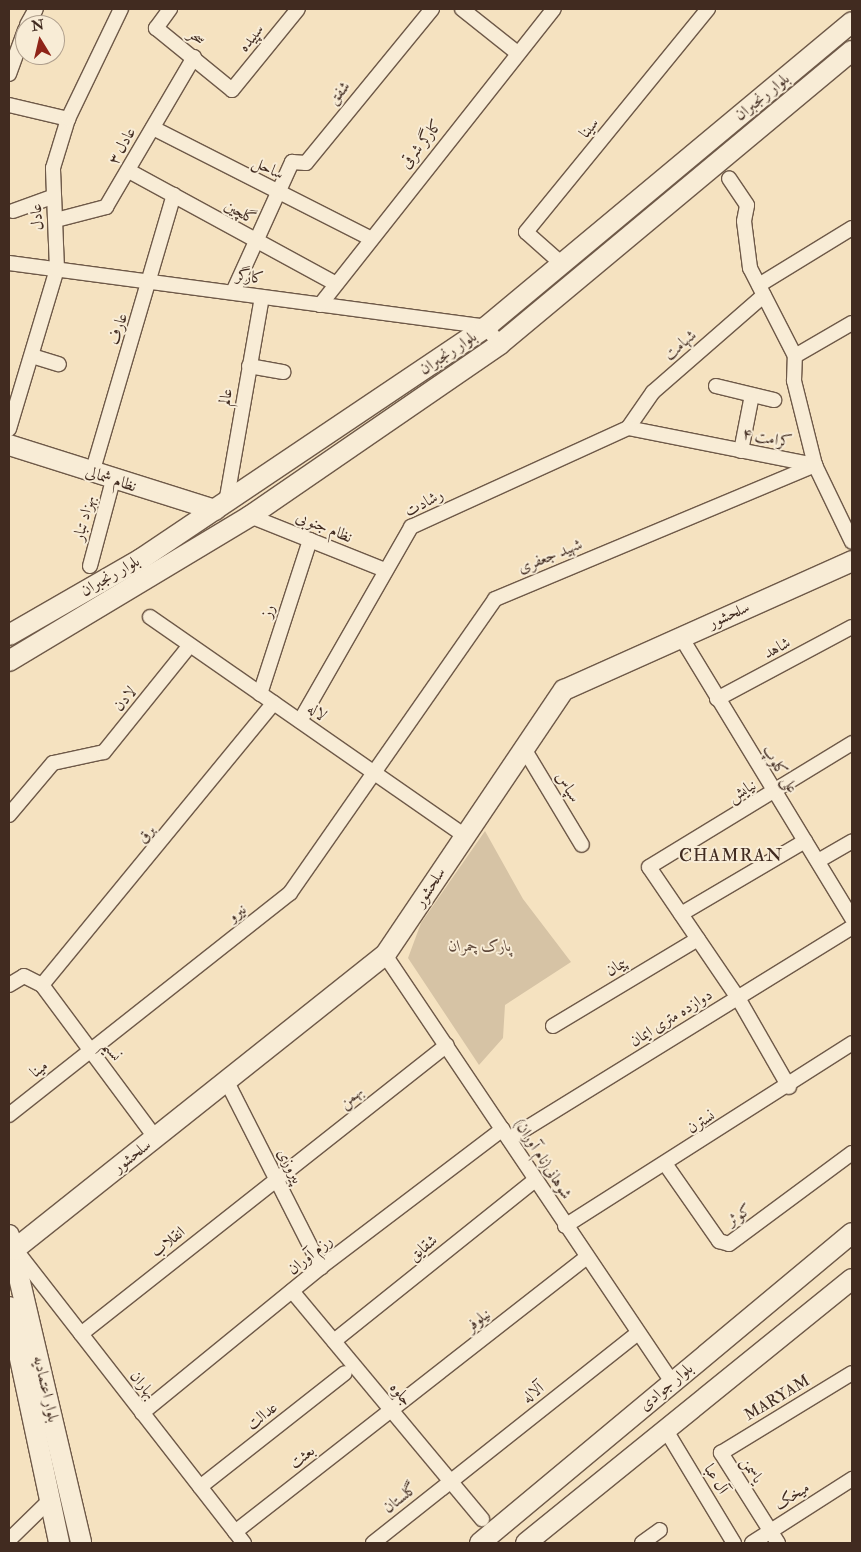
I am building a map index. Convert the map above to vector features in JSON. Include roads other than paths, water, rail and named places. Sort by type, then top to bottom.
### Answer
[{"type":"street","name":"عادل","points":[[9,444],[57,269],[56,220],[52,196],[53,168],[68,119],[121,9]]},
{"type":"street","name":"سحر","points":[[170,9],[156,28],[194,57],[232,90]]},
{"type":"street","name":"سپیده","points":[[232,90],[298,9]]},
{"type":"street","name":"شفق","points":[[279,193],[292,162],[306,163],[432,9]]},
{"type":"street","points":[[462,9],[516,52]]},
{"type":"street","name":"کارگر شرقی","points":[[320,305],[334,283],[516,52],[554,9]]},
{"type":"street","name":"سینا","points":[[562,264],[526,232],[708,9]]},
{"type":"street","name":"بلوار رنجبران","points":[[9,635],[221,506],[486,327],[852,22]]},
{"type":"street","name":"بلوار رنجبران","points":[[9,661],[250,516],[500,344],[852,51]]},
{"type":"street","name":"عادل ۳","points":[[56,220],[104,209],[129,171],[194,57]]},
{"type":"street","points":[[9,74],[15,58]]},
{"type":"street","points":[[9,105],[68,119]]},
{"type":"street","name":"ساحل","points":[[153,128],[370,238]]},
{"type":"street","name":"گلچین","points":[[129,171],[334,283]]},
{"type":"street","points":[[729,178],[746,201],[747,254],[762,290],[795,356],[794,381],[815,465],[852,542]]},
{"type":"street","points":[[233,292],[279,193]]},
{"type":"street","name":"عارف","points":[[92,473],[151,281],[174,195]]},
{"type":"street","points":[[13,211],[52,196]]},
{"type":"street","name":"شهامت","points":[[628,428],[653,392],[762,290],[852,228]]},
{"type":"street","name":"کارگر","points":[[9,263],[486,327]]},
{"type":"street","name":"عالم","points":[[221,506],[262,296]]},
{"type":"street","points":[[795,356],[852,323]]},
{"type":"street","points":[[486,327],[500,344]]},
{"type":"street","points":[[32,356],[59,364]]},
{"type":"street","points":[[249,366],[283,372]]},
{"type":"street","points":[[716,386],[774,400]]},
{"type":"street","points":[[741,451],[752,395]]},
{"type":"street","name":"کرامت ۴","points":[[628,428],[815,465]]},
{"type":"street","name":"رشادت","points":[[300,721],[385,570],[416,523],[628,428]]},
{"type":"street","name":"نظام شمالی","points":[[9,444],[113,480],[221,506]]},
{"type":"street","name":"شهید جعفری","points":[[373,772],[495,599],[815,465]]},
{"type":"street","name":"بهزاد تبار","points":[[90,566],[113,480]]},
{"type":"street","name":"نظام جنوبی","points":[[250,516],[385,570]]},
{"type":"street","name":"رز","points":[[260,694],[310,540]]},
{"type":"street","name":"سلحشور","points":[[12,1242],[227,1082],[385,955],[523,747],[573,684],[852,561]]},
{"type":"street","name":"لاله","points":[[150,617],[464,835]]},
{"type":"street","name":"شاهد","points":[[717,699],[852,627]]},
{"type":"street","name":"علی کلوپ","points":[[681,637],[773,793],[818,861],[852,918]]},
{"type":"street","name":"لادن","points":[[9,815],[50,765],[78,760],[106,750],[190,645]]},
{"type":"street","name":"برق","points":[[42,986],[274,703]]},
{"type":"street","name":"نیایش","points":[[681,914],[649,867],[852,743]]},
{"type":"street","name":"سپاس","points":[[523,747],[582,845]]},
{"type":"street","name":"نیرو","points":[[90,1051],[290,893],[373,772]]},
{"type":"street","points":[[789,1087],[738,998],[681,914],[805,841]]},
{"type":"street","points":[[818,861],[852,841]]},
{"type":"street","name":"دوازده متری ایمان","points":[[506,1134],[738,998],[852,928]]},
{"type":"street","name":"پیمان","points":[[553,1026],[698,939]]},
{"type":"street","name":"شوهانی(نام آوران)","points":[[385,955],[506,1134],[534,1181],[672,1382]]},
{"type":"street","points":[[9,985],[24,976],[42,986]]},
{"type":"street","name":"نسیم","points":[[42,986],[155,1137]]},
{"type":"street","name":"نسترن","points":[[566,1226],[789,1087],[852,1042]]},
{"type":"street","name":"بهمن","points":[[277,1178],[446,1045]]},
{"type":"street","name":"مینا","points":[[9,1115],[90,1051]]},
{"type":"street","name":"پیروزی","points":[[227,1082],[321,1267]]},
{"type":"street","name":"رزم آوران","points":[[142,1413],[321,1267],[506,1134]]},
{"type":"street","name":"کوثر","points":[[666,1165],[719,1241],[729,1244],[852,1153]]},
{"type":"street","name":"انقلاب","points":[[81,1334],[277,1178]]},
{"type":"street","name":"شقایق","points":[[334,1341],[534,1181]]},
{"type":"street","name":"بلوار جوادی","points":[[480,1543],[852,1233]]},
{"type":"street","name":"بهاران","points":[[12,1242],[81,1334],[244,1543]]},
{"type":"street","name":"بلوار اعتمادیه","points":[[12,1242],[81,1543]]},
{"type":"street","name":"نیلوفر","points":[[391,1410],[586,1257]]},
{"type":"street","points":[[509,1519],[527,1542],[668,1432],[852,1278]]},
{"type":"street","name":"جلوه","points":[[292,1291],[482,1519]]},
{"type":"street","name":"بلوار اعتمادیه","points":[[9,1307],[58,1543]]},
{"type":"street","name":"آلاله","points":[[450,1480],[638,1333]]},
{"type":"street","name":"عدالت","points":[[200,1487],[345,1373]]},
{"type":"street","name":"MARYAM","points":[[721,1453],[852,1373]]},
{"type":"street","name":"بعثت","points":[[235,1532],[391,1410]]},
{"type":"street","name":"آل عبا","points":[[668,1432],[734,1543]]},
{"type":"street","name":"یاسمن","points":[[721,1453],[778,1543]]},
{"type":"street","name":"میخک","points":[[752,1543],[852,1479]]},
{"type":"street","name":"گلستان","points":[[373,1543],[450,1480]]},
{"type":"street","points":[[9,1540],[48,1502]]},
{"type":"street","points":[[642,1543],[660,1530]]},
{"type":"district","name":"CHAMRAN","points":[[731,856]]},
{"type":"park label","name":"پارک چمران","points":[[480,946]]}]
